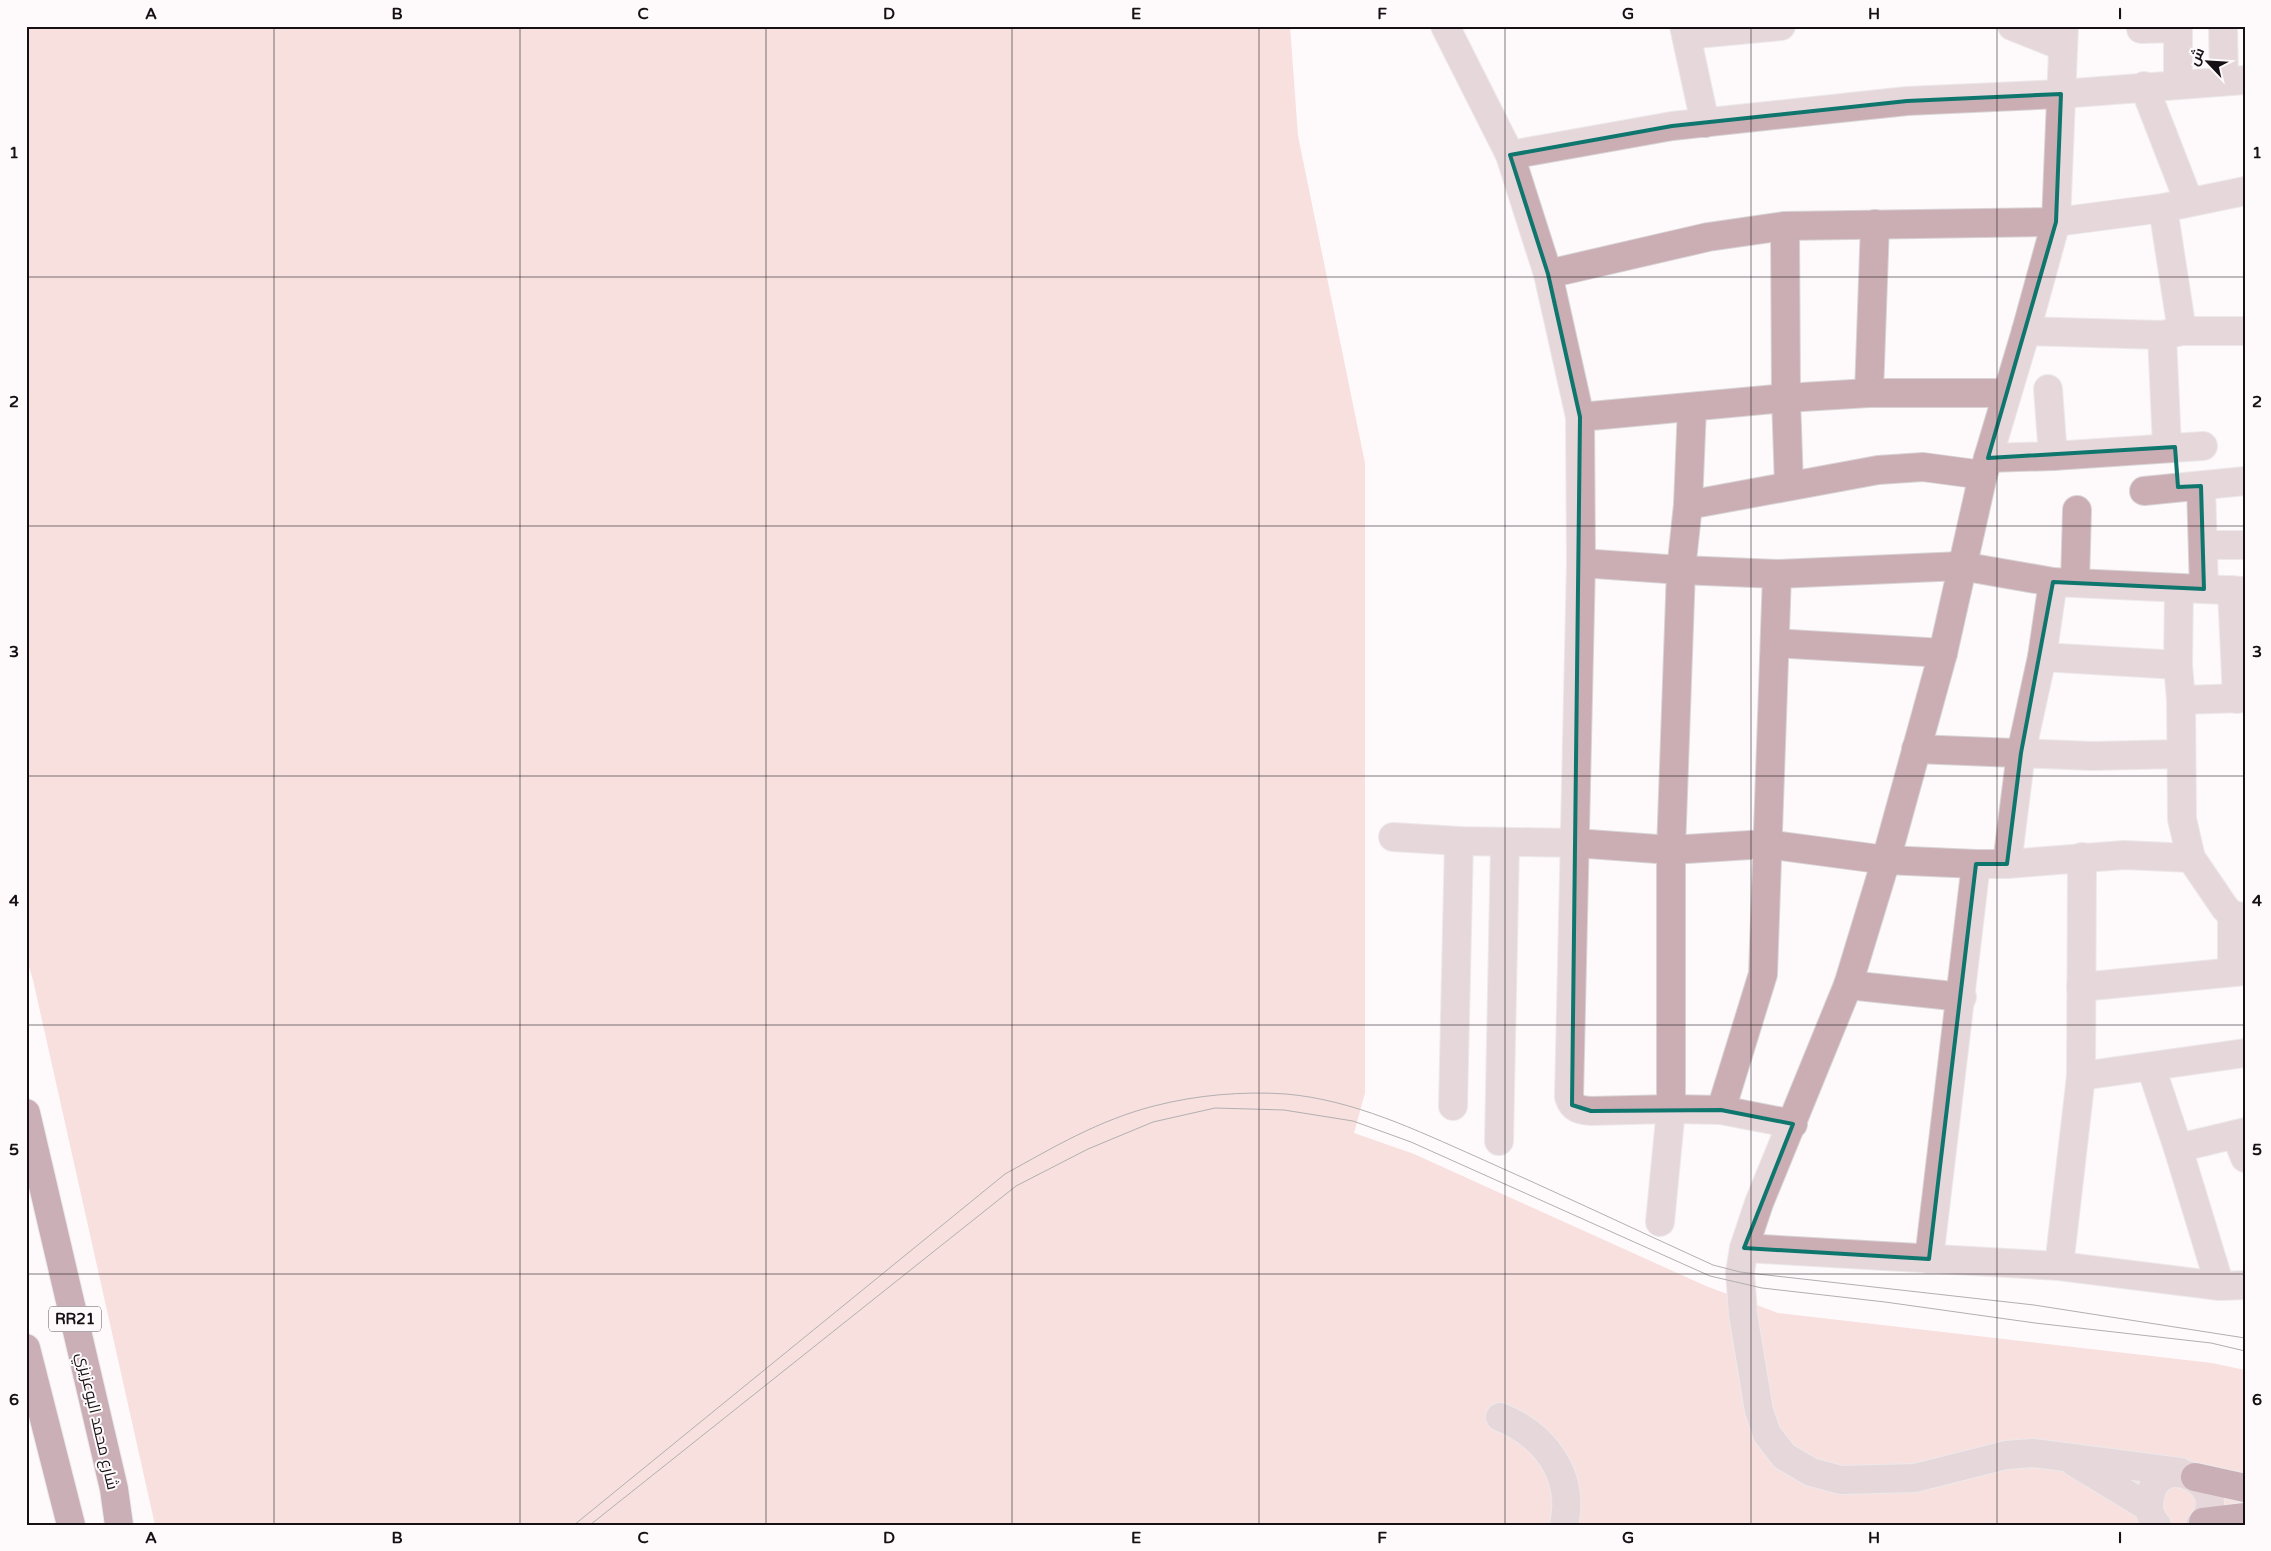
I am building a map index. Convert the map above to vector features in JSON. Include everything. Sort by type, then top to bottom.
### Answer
[{"type":"highway","name":"شارع محمد البوعزيزي","points":[[26,1114],[114,1489],[119,1525]]},
{"type":"highway","points":[[26,1348],[70,1521]]},
{"type":"highway","points":[[2188,1475],[2245,1488]]},
{"type":"highway","points":[[114,1489],[130,1525]]},
{"type":"highway","points":[[2201,1524],[2245,1517]]},
{"type":"street","points":[[1445,26],[1510,155],[1548,274],[1580,417],[1581,563],[1569,1097],[1572,1105],[1579,1110],[1721,1110],[1793,1124]]},
{"type":"street","points":[[1705,123],[1685,31],[1780,26]]},
{"type":"street","points":[[2012,26],[2063,36],[2056,222],[2026,331],[1985,466],[1942,653],[1886,860],[1848,985],[1793,1124],[1759,1203],[1744,1248],[1740,1272],[1743,1314],[1759,1411],[1767,1434],[1784,1456],[1811,1472],[1841,1480],[1915,1478],[2006,1455],[2033,1453],[2064,1456],[2188,1475],[2206,1490],[2209,1500],[2208,1512],[2201,1524]]},
{"type":"street","points":[[2141,26],[2141,28],[2178,28],[2178,84]]},
{"type":"street","points":[[1510,155],[1672,126],[1907,101],[2061,94],[2234,80],[2223,26]]},
{"type":"street","points":[[2144,86],[2189,202]]},
{"type":"street","points":[[1548,274],[1708,237],[1785,226],[2056,222],[2163,208],[2245,190]]},
{"type":"street","points":[[2081,986],[2238,971],[2238,916],[2225,908],[2191,858],[2182,819],[2181,700],[2178,665],[2192,589],[2204,545],[2189,487],[2171,447],[2172,333],[2163,208]]},
{"type":"street","points":[[1869,393],[1875,224]]},
{"type":"street","points":[[1785,226],[1786,398],[1789,486]]},
{"type":"street","points":[[2026,331],[2172,333],[2245,330]]},
{"type":"street","points":[[2048,389],[2053,456]]},
{"type":"street","points":[[1580,417],[1786,398],[1869,393],[2007,393]]},
{"type":"street","points":[[1660,1222],[1670,1109],[1671,850],[1681,570],[1688,504],[1692,407]]},
{"type":"street","points":[[1688,504],[1878,470],[1985,466],[2053,456],[2203,446]]},
{"type":"street","points":[[2144,490],[2245,481]]},
{"type":"street","points":[[2007,864],[2021,752],[2042,657],[2064,583],[2077,510]]},
{"type":"street","points":[[2204,545],[2245,545]]},
{"type":"street","points":[[1581,563],[1777,574],[1961,566],[2064,583],[2239,590],[2241,698],[2181,700]]},
{"type":"street","points":[[1721,1110],[1763,974],[1766,844],[1777,574]]},
{"type":"street","points":[[1775,643],[1942,653]]},
{"type":"street","points":[[2042,657],[2178,665]]},
{"type":"street","points":[[1916,749],[2092,756],[2181,754]]},
{"type":"street","points":[[1394,837],[1505,843],[1575,843],[1671,850],[1766,844],[1886,860],[1976,864],[2007,864],[2124,854],[2191,858]]},
{"type":"street","points":[[1453,1106],[1459,841]]},
{"type":"street","points":[[1499,1141],[1505,843]]},
{"type":"street","points":[[2059,1266],[2081,1076],[2082,857]]},
{"type":"street","points":[[1929,1259],[1962,997],[1976,864]]},
{"type":"street","points":[[1848,985],[1962,997]]},
{"type":"street","points":[[2081,1076],[2152,1068],[2245,1053]]},
{"type":"street","points":[[1744,1248],[2059,1266],[2232,1285],[2178,1148],[2152,1068]]},
{"type":"street","points":[[2178,1148],[2242,1142]]},
{"type":"street","points":[[1500,1417],[1520,1425],[1533,1435],[1554,1459],[1565,1486],[1564,1525]]},
{"type":"street","points":[[2064,1456],[2118,1488],[2152,1519]]},
{"type":"street","points":[[2152,1519],[2152,1488],[2165,1476],[2188,1475]]},
{"type":"highlighted area","points":[[2061,94],[2056,222],[1988,458],[2175,447],[2178,487],[2201,486],[2204,589],[2053,582],[2021,753],[2007,864],[1976,864],[1929,1259],[1744,1248],[1793,1124],[1721,1110],[1591,1111],[1572,1105],[1580,417],[1548,274],[1510,155],[1672,126],[1907,101]]},
{"type":"shaded area","points":[[26,26],[1290,26],[1298,136],[1365,463],[1365,1093],[1354,1133],[1414,1154],[1706,1286],[1778,1313],[2212,1363],[2245,1370],[2245,1525],[155,1525],[33,980],[26,956]]},
{"type":"tram line","points":[[574,1525],[1005,1174],[1077,1135],[1114,1119],[1170,1102],[1203,1097],[1236,1094],[1286,1094],[1311,1097],[1360,1109],[1454,1147],[1713,1265],[1740,1272],[2034,1305],[2245,1338]]},
{"type":"tram line","points":[[590,1525],[1016,1186],[1088,1149],[1153,1122],[1215,1108],[1284,1110],[1353,1121],[1411,1142],[1710,1276],[1762,1288],[1885,1302],[2035,1323],[2211,1343],[2245,1351]]}]
